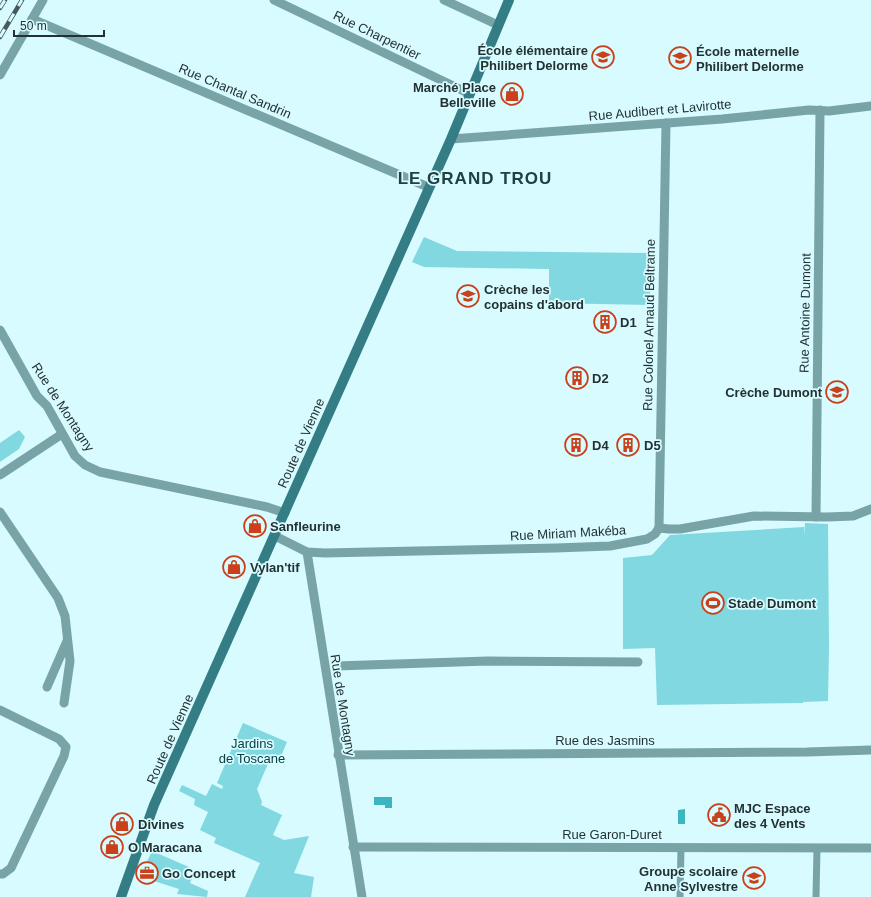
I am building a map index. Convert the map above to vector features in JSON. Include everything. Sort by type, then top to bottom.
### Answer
[{"type":"main road","name":"Route de Vienne","points":[[121,897],[154,805],[451,139],[509,0]]},
{"type":"street","points":[[0,75],[43,0]]},
{"type":"street","name":"Rue Charpentier","points":[[274,0],[470,94]]},
{"type":"street","points":[[444,0],[498,25]]},
{"type":"street","name":"Rue Chantal Sandrin","points":[[32,20],[428,188]]},
{"type":"street","name":"Rue Audibert et Lavirotte","points":[[451,139],[820,110],[829,111],[871,106]]},
{"type":"street","name":"Rue Antoine Dumont","points":[[816,517],[820,110]]},
{"type":"street","name":"Rue Colonel Arnaud Beltrame","points":[[659,528],[666,123]]},
{"type":"street","name":"Rue de Montagny","points":[[0,330],[37,396],[47,406],[75,456],[85,465],[100,472],[267,507],[285,513]]},
{"type":"street","points":[[0,475],[62,434]]},
{"type":"street","points":[[659,528],[680,529],[754,516],[853,516],[871,509]]},
{"type":"street","points":[[0,512],[58,598],[65,616],[70,661],[64,704]]},
{"type":"street","name":"Rue Miriam Makéba","points":[[307,552],[333,553],[610,546],[646,539],[655,534],[659,528]]},
{"type":"street","points":[[275,536],[307,552]]},
{"type":"street","name":"Rue de Montagny","points":[[307,552],[338,755],[362,897]]},
{"type":"street","points":[[47,687],[68,638]]},
{"type":"street","points":[[336,666],[488,661],[638,662]]},
{"type":"street","points":[[0,710],[59,739],[66,747],[64,756],[11,868],[3,874],[0,874]]},
{"type":"street","name":"Rue des Jasmins","points":[[338,755],[799,752],[871,750]]},
{"type":"street","name":"Rue Garon-Duret","points":[[353,847],[871,848]]},
{"type":"street","points":[[680,897],[681,847]]},
{"type":"street","points":[[816,897],[817,848]]},
{"type":"green space","points":[[424,237],[457,251],[651,253],[650,305],[549,303],[549,269],[424,267],[412,262]]},
{"type":"green space","points":[[19,430],[25,437],[19,449],[0,462],[0,443]]},
{"type":"green space","name":"Stade Dumont","points":[[805,523],[828,524],[828,701],[803,703],[657,705],[655,648],[623,649],[623,558],[652,555],[670,535],[804,527],[804,536]]},
{"type":"green space","name":"Jardins de Toscane","points":[[243,723],[287,742],[279,761],[271,757],[257,789],[262,802],[261,805],[282,815],[273,835],[284,840],[309,836],[294,873],[314,877],[311,897],[245,897],[260,863],[214,843],[216,838],[200,830],[208,812],[194,805],[195,799],[179,791],[182,785],[206,796],[212,784],[222,789],[223,786],[217,783]]},
{"type":"green space","points":[[152,851],[189,867],[185,875],[192,878],[190,883],[208,891],[207,897],[177,894],[179,889],[151,880],[155,870],[145,866]]},
{"type":"shaded area","points":[[374,797],[392,797],[392,808],[385,808],[385,805],[374,805]]},
{"type":"shaded area","points":[[685,809],[685,824],[678,824],[678,810]]},
{"type":"railway","points":[[0,8],[5,0]]},
{"type":"railway","points":[[0,37],[22,0]]},
{"type":"place","name":"École élémentaire Philibert Delorme","points":[[603,57]]},
{"type":"place","name":"École maternelle Philibert Delorme","points":[[680,58]]},
{"type":"place","name":"Marché Place Belleville","points":[[512,94]]},
{"type":"place","name":"Crèche les copains d'abord","points":[[468,296]]},
{"type":"place","name":"D1","points":[[605,322]]},
{"type":"place","name":"D2","points":[[577,378]]},
{"type":"place","name":"Crèche Dumont","points":[[837,392]]},
{"type":"place","name":"D4","points":[[576,445]]},
{"type":"place","name":"D5","points":[[628,445]]},
{"type":"place","name":"Sanfleurine","points":[[255,526]]},
{"type":"place","name":"Vylan'tif","points":[[234,567]]},
{"type":"place","name":"Stade Dumont","points":[[713,603]]},
{"type":"place","name":"MJC Espace des 4 Vents","points":[[719,815]]},
{"type":"place","name":"Divines","points":[[122,824]]},
{"type":"place","name":"O Maracana","points":[[112,847]]},
{"type":"place","name":"Go Concept","points":[[147,873]]},
{"type":"place","name":"Groupe scolaire Anne Sylvestre","points":[[754,878]]},
{"type":"district","name":"LE GRAND TROU","points":[[475,178]]}]
